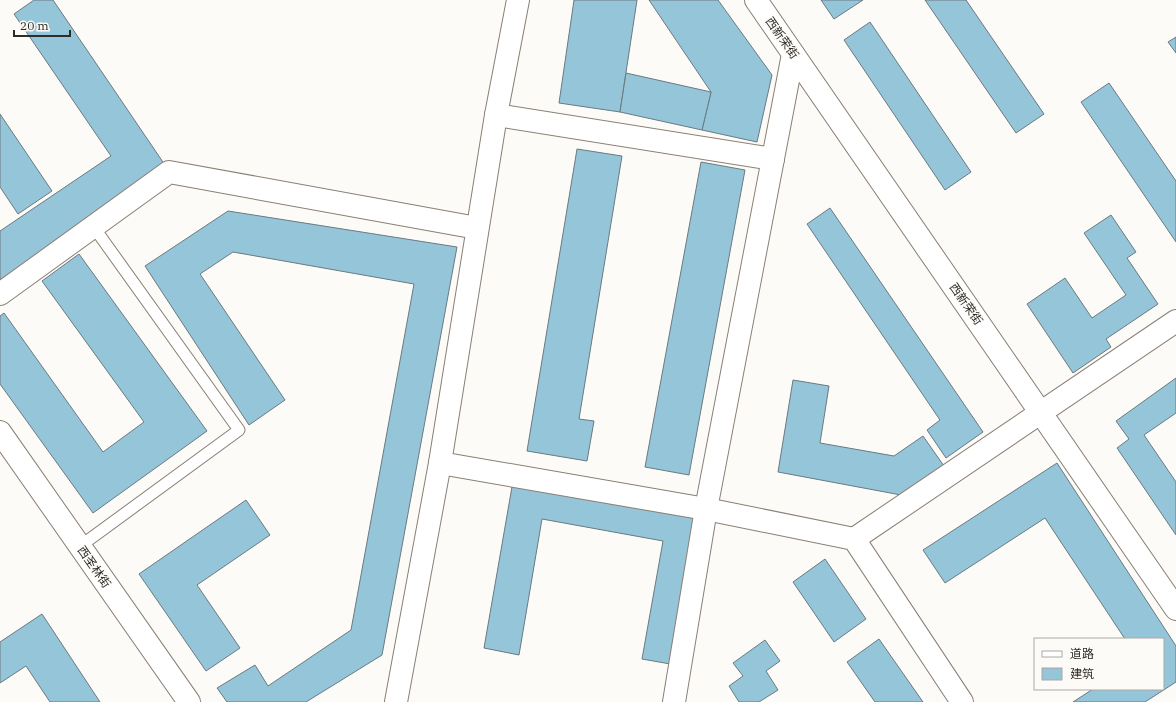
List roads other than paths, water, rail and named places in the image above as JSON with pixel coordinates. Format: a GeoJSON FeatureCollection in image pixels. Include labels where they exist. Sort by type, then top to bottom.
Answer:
{"type":"FeatureCollection","features":[{"type":"Feature","properties":{"kind":"street"},"geometry":{"type":"LineString","coordinates":[[396,702],[440,463],[496,115],[518,0]]}},
{"type":"Feature","properties":{"kind":"street","name":"西新荣街"},"geometry":{"type":"LineString","coordinates":[[756,0],[1176,608]]}},
{"type":"Feature","properties":{"kind":"street"},"geometry":{"type":"LineString","coordinates":[[674,702],[706,509],[793,54]]}},
{"type":"Feature","properties":{"kind":"street"},"geometry":{"type":"LineString","coordinates":[[496,115],[773,159]]}},
{"type":"Feature","properties":{"kind":"street"},"geometry":{"type":"LineString","coordinates":[[0,294],[169,172],[478,228]]}},
{"type":"Feature","properties":{"kind":"street"},"geometry":{"type":"LineString","coordinates":[[854,539],[1176,321]]}},
{"type":"Feature","properties":{"kind":"street","name":"西圣林街"},"geometry":{"type":"LineString","coordinates":[[0,432],[79,547],[189,702]]}},
{"type":"Feature","properties":{"kind":"street"},"geometry":{"type":"LineString","coordinates":[[440,463],[706,509],[854,539],[962,702]]}},
{"type":"Feature","properties":{"kind":"lane"},"geometry":{"type":"LineString","coordinates":[[79,547],[239,430],[93,226]]}}]}
